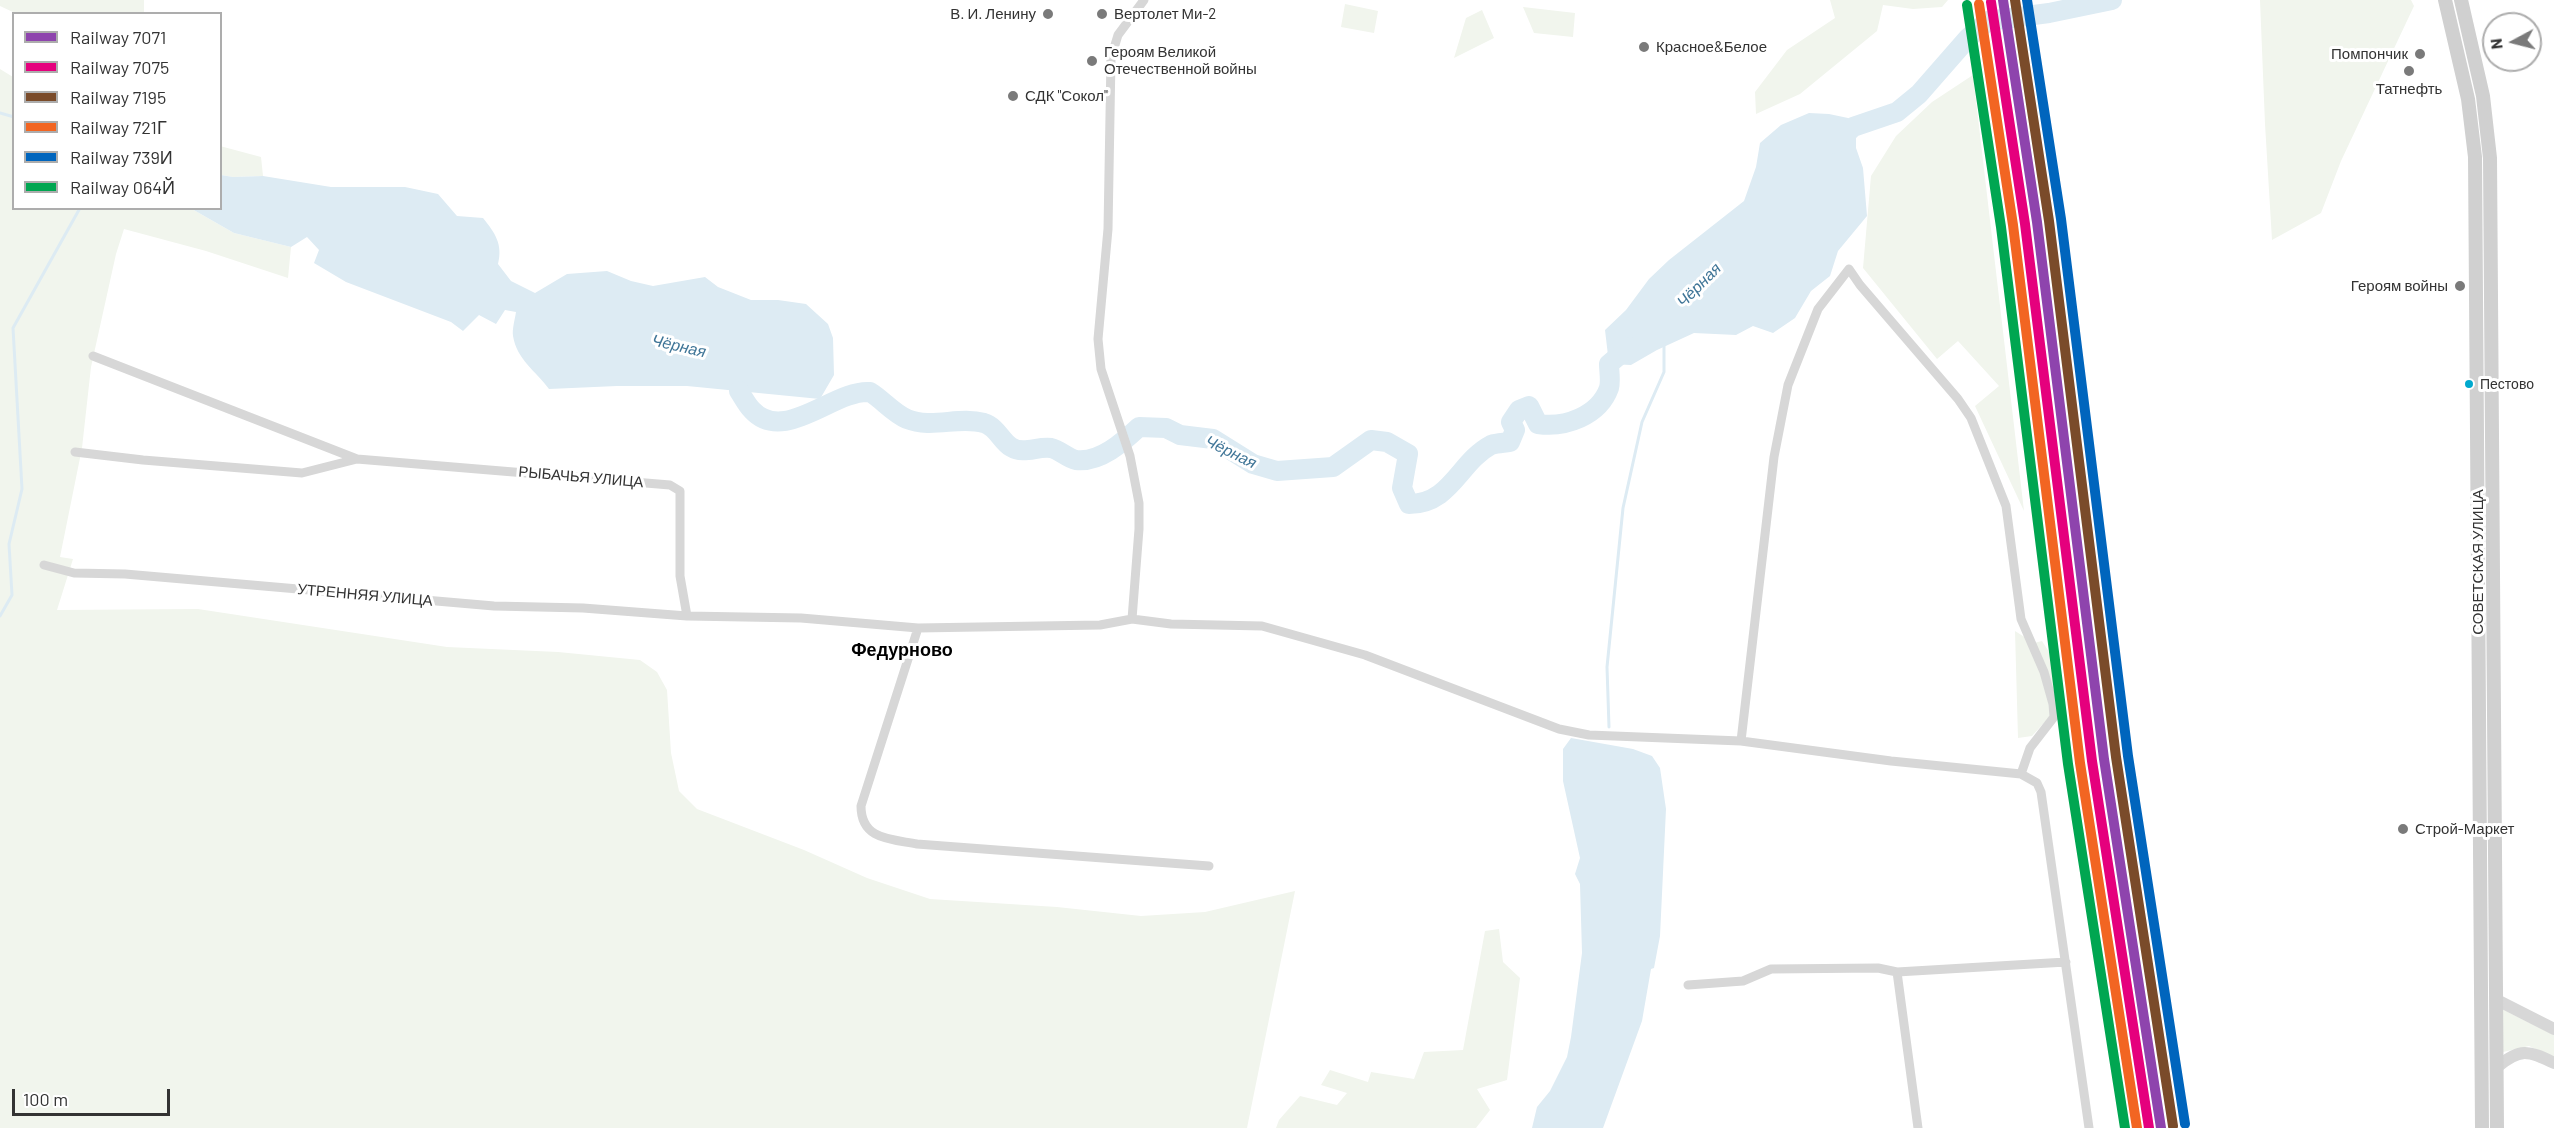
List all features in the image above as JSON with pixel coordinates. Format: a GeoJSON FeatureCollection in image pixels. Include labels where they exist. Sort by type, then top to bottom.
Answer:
{"type":"FeatureCollection","features":[{"type":"Feature","properties":{"kind":"main road","name":"СОВЕТСКАЯ УЛИЦА"},"geometry":{"type":"LineString","coordinates":[[2445,0],[2468,99],[2475,157],[2482,1128]]}},
{"type":"Feature","properties":{"kind":"main road","name":"СОВЕТСКАЯ УЛИЦА"},"geometry":{"type":"LineString","coordinates":[[2461,0],[2483,96],[2490,158],[2497,1128]]}},
{"type":"Feature","properties":{"kind":"street"},"geometry":{"type":"LineString","coordinates":[[1132,619],[1140,529],[1139,503],[1130,456],[1103,378],[1098,339],[1108,229],[1111,74],[1114,46],[1125,24],[1144,0]]}},
{"type":"Feature","properties":{"kind":"street"},"geometry":{"type":"LineString","coordinates":[[1741,741],[1774,457],[1788,385],[1818,309],[1849,269],[1971,418],[2006,506],[2021,620],[2054,704],[2054,717],[2030,748],[2021,774],[2037,783],[2041,792],[2089,1128]]}},
{"type":"Feature","properties":{"kind":"street"},"geometry":{"type":"LineString","coordinates":[[93,356],[357,459]]}},
{"type":"Feature","properties":{"kind":"street"},"geometry":{"type":"LineString","coordinates":[[75,452],[143,460],[302,472],[357,459]]}},
{"type":"Feature","properties":{"kind":"street","name":"РЫБАЧЬЯ УЛИЦА"},"geometry":{"type":"LineString","coordinates":[[357,459],[670,485],[680,492],[680,576],[687,616]]}},
{"type":"Feature","properties":{"kind":"street","name":"УТРЕННЯЯ УЛИЦА"},"geometry":{"type":"LineString","coordinates":[[44,565],[74,573],[125,574],[494,606],[583,608],[687,616],[801,618],[918,628],[1100,625],[1132,619],[1171,624],[1263,626],[1365,654],[1559,729],[1589,735],[1741,741],[1891,761],[2021,774]]}},
{"type":"Feature","properties":{"kind":"street"},"geometry":{"type":"LineString","coordinates":[[918,628],[861,806],[861,816],[866,828],[875,834],[917,844],[1209,866]]}},
{"type":"Feature","properties":{"kind":"street"},"geometry":{"type":"LineString","coordinates":[[1688,985],[1743,981],[1771,969],[1878,968],[1897,972],[2066,962]]}},
{"type":"Feature","properties":{"kind":"street"},"geometry":{"type":"LineString","coordinates":[[1897,972],[1918,1128]]}},
{"type":"Feature","properties":{"kind":"street"},"geometry":{"type":"LineString","coordinates":[[2497,1000],[2554,1029]]}},
{"type":"Feature","properties":{"kind":"street"},"geometry":{"type":"LineString","coordinates":[[2497,1067],[2512,1055],[2524,1052],[2536,1054],[2554,1063]]}},
{"type":"Feature","properties":{"kind":"shaded area"},"geometry":{"type":"Polygon","coordinates":[[[0,0],[144,0],[144,12],[13,12],[0,6],[0,0]]]}},
{"type":"Feature","properties":{"kind":"shaded area"},"geometry":{"type":"Polygon","coordinates":[[[1830,0],[1948,0],[1942,7],[1913,9],[1883,5],[1877,31],[1800,94],[1756,114],[1755,92],[1787,50],[1835,18],[1830,0]]]}},
{"type":"Feature","properties":{"kind":"shaded area"},"geometry":{"type":"Polygon","coordinates":[[[2260,0],[2411,0],[2414,6],[2341,161],[2321,213],[2272,240],[2265,124],[2260,0]]]}},
{"type":"Feature","properties":{"kind":"shaded area"},"geometry":{"type":"Polygon","coordinates":[[[1345,4],[1378,11],[1374,33],[1341,27],[1345,4]]]}},
{"type":"Feature","properties":{"kind":"shaded area"},"geometry":{"type":"Polygon","coordinates":[[[1523,7],[1575,13],[1573,37],[1534,33],[1523,7]]]}},
{"type":"Feature","properties":{"kind":"shaded area"},"geometry":{"type":"Polygon","coordinates":[[[1482,10],[1494,38],[1454,58],[1466,18],[1482,10]]]}},
{"type":"Feature","properties":{"kind":"shaded area"},"geometry":{"type":"Polygon","coordinates":[[[0,69],[12,76],[12,210],[194,210],[234,233],[291,247],[288,278],[206,251],[124,229],[116,254],[91,367],[82,448],[60,557],[73,559],[57,610],[198,609],[447,647],[558,652],[640,660],[657,672],[667,690],[671,753],[679,791],[697,809],[804,850],[867,878],[930,899],[1057,907],[1141,916],[1205,912],[1295,891],[1247,1128],[0,1128],[0,69]]]}},
{"type":"Feature","properties":{"kind":"shaded area"},"geometry":{"type":"Polygon","coordinates":[[[1973,75],[2024,511],[1975,406],[1999,386],[1958,341],[1937,359],[1863,268],[1871,176],[1896,136],[1932,102],[1973,75]]]}},
{"type":"Feature","properties":{"kind":"shaded area"},"geometry":{"type":"Polygon","coordinates":[[[222,147],[261,157],[263,176],[222,175],[222,147]]]}},
{"type":"Feature","properties":{"kind":"shaded area"},"geometry":{"type":"Polygon","coordinates":[[[2015,631],[2034,643],[2042,641],[2056,663],[2056,697],[2050,702],[2052,714],[2032,736],[2018,738],[2015,631]]]}},
{"type":"Feature","properties":{"kind":"shaded area"},"geometry":{"type":"Polygon","coordinates":[[[1499,929],[1503,962],[1520,978],[1507,1080],[1477,1089],[1490,1110],[1476,1128],[1276,1128],[1279,1120],[1300,1096],[1337,1105],[1347,1093],[1321,1085],[1330,1070],[1368,1082],[1371,1072],[1414,1079],[1424,1052],[1463,1050],[1485,931],[1499,929]]]}},
{"type":"Feature","properties":{"kind":"shaded area"},"geometry":{"type":"Polygon","coordinates":[[[2502,1009],[2554,1035],[2554,1058],[2529,1046],[2503,1052],[2502,1009]]]}},
{"type":"Feature","properties":{"kind":"water"},"geometry":{"type":"Polygon","coordinates":[[[1809,113],[1848,118],[1856,132],[1856,148],[1863,168],[1867,216],[1838,251],[1830,276],[1811,291],[1795,318],[1773,333],[1753,326],[1736,335],[1694,333],[1631,365],[1609,364],[1605,330],[1626,310],[1649,279],[1669,260],[1744,201],[1756,167],[1760,143],[1781,125],[1809,113]]]}},
{"type":"Feature","properties":{"kind":"water"},"geometry":{"type":"Polygon","coordinates":[[[222,175],[263,176],[331,187],[405,187],[438,194],[457,216],[483,218],[499,245],[498,264],[511,281],[535,293],[567,274],[607,271],[631,281],[653,286],[705,277],[718,287],[751,300],[778,300],[806,304],[828,324],[833,338],[834,375],[820,399],[687,386],[549,389],[518,352],[513,333],[516,312],[505,310],[496,324],[479,315],[463,331],[451,322],[346,282],[314,263],[319,250],[307,237],[291,247],[234,233],[194,210],[222,210],[222,175]]]}},
{"type":"Feature","properties":{"kind":"water"},"geometry":{"type":"Polygon","coordinates":[[[1571,738],[1633,749],[1652,756],[1660,768],[1666,809],[1660,936],[1654,968],[1651,969],[1642,1021],[1603,1128],[1532,1128],[1537,1107],[1550,1091],[1567,1057],[1582,953],[1580,884],[1575,874],[1580,858],[1563,781],[1563,749],[1571,738]]]}},
{"type":"Feature","properties":{"kind":"waterway","name":"Чёрная"},"geometry":{"type":"LineString","coordinates":[[1836,144],[1853,127],[1897,112],[1919,94],[1968,38],[1988,21],[2049,13],[2112,0]]}},
{"type":"Feature","properties":{"kind":"waterway","name":"Чёрная"},"geometry":{"type":"LineString","coordinates":[[0,113],[12,116]]}},
{"type":"Feature","properties":{"kind":"waterway"},"geometry":{"type":"LineString","coordinates":[[0,616],[12,595],[9,544],[22,489],[13,328],[79,210]]}},
{"type":"Feature","properties":{"kind":"waterway"},"geometry":{"type":"LineString","coordinates":[[1609,727],[1607,667],[1623,508],[1642,422],[1664,372],[1664,343]]}},
{"type":"Feature","properties":{"kind":"waterway","name":"Чёрная"},"geometry":{"type":"LineString","coordinates":[[739,391],[752,410],[765,419],[779,422],[810,413],[856,393],[870,392],[897,413],[916,422],[975,421],[984,423],[1011,447],[1021,450],[1051,448],[1076,460],[1102,455],[1139,427],[1166,428],[1180,435],[1213,439],[1253,464],[1277,471],[1333,467],[1371,440],[1387,442],[1408,454],[1402,488],[1409,504],[1435,497],[1445,490],[1480,452],[1491,445],[1510,442],[1515,430],[1511,422],[1519,410],[1529,406],[1538,424],[1548,425],[1570,422],[1589,413],[1604,398],[1609,388],[1609,364],[1629,347]]}},
{"type":"Feature","properties":{"kind":"rail line","name":"7071"},"geometry":{"type":"LineString","coordinates":[[2003,0],[2037,222],[2104,759],[2161,1128]]}},
{"type":"Feature","properties":{"kind":"rail line","name":"7195"},"geometry":{"type":"LineString","coordinates":[[2015,0],[2049,221],[2116,757],[2173,1126]]}},
{"type":"Feature","properties":{"kind":"rail line","name":"739И"},"geometry":{"type":"LineString","coordinates":[[2027,0],[2061,219],[2128,756],[2185,1124]]}},
{"type":"Feature","properties":{"kind":"rail line","name":"7075"},"geometry":{"type":"LineString","coordinates":[[1991,2],[2025,224],[2092,761],[2149,1128]]}},
{"type":"Feature","properties":{"kind":"rail line","name":"721Г"},"geometry":{"type":"LineString","coordinates":[[1979,4],[2013,225],[2080,763],[2137,1128]]}},
{"type":"Feature","properties":{"kind":"rail line","name":"064Й"},"geometry":{"type":"LineString","coordinates":[[1967,5],[2001,227],[2068,764],[2125,1128]]}},
{"type":"Feature","properties":{"kind":"place","name":"В. И. Ленину"},"geometry":{"type":"Point","coordinates":[1048,14]}},
{"type":"Feature","properties":{"kind":"place","name":"Вертолет Ми-2"},"geometry":{"type":"Point","coordinates":[1102,14]}},
{"type":"Feature","properties":{"kind":"place","name":"Красное&Белое"},"geometry":{"type":"Point","coordinates":[1644,47]}},
{"type":"Feature","properties":{"kind":"place","name":"Помпончик"},"geometry":{"type":"Point","coordinates":[2420,54]}},
{"type":"Feature","properties":{"kind":"place","name":"Героям Великой Отечественной войны"},"geometry":{"type":"Point","coordinates":[1092,61]}},
{"type":"Feature","properties":{"kind":"place","name":"Татнефть"},"geometry":{"type":"Point","coordinates":[2409,71]}},
{"type":"Feature","properties":{"kind":"place","name":"СДК \"Сокол\""},"geometry":{"type":"Point","coordinates":[1013,96]}},
{"type":"Feature","properties":{"kind":"place","name":"Героям войны"},"geometry":{"type":"Point","coordinates":[2460,286]}},
{"type":"Feature","properties":{"kind":"place","name":"Пестово"},"geometry":{"type":"Point","coordinates":[2469,384]}},
{"type":"Feature","properties":{"kind":"place","name":"Строй-Маркет"},"geometry":{"type":"Point","coordinates":[2403,829]}},
{"type":"Feature","properties":{"kind":"district","name":"Федурново"},"geometry":{"type":"Point","coordinates":[902,650]}}]}
